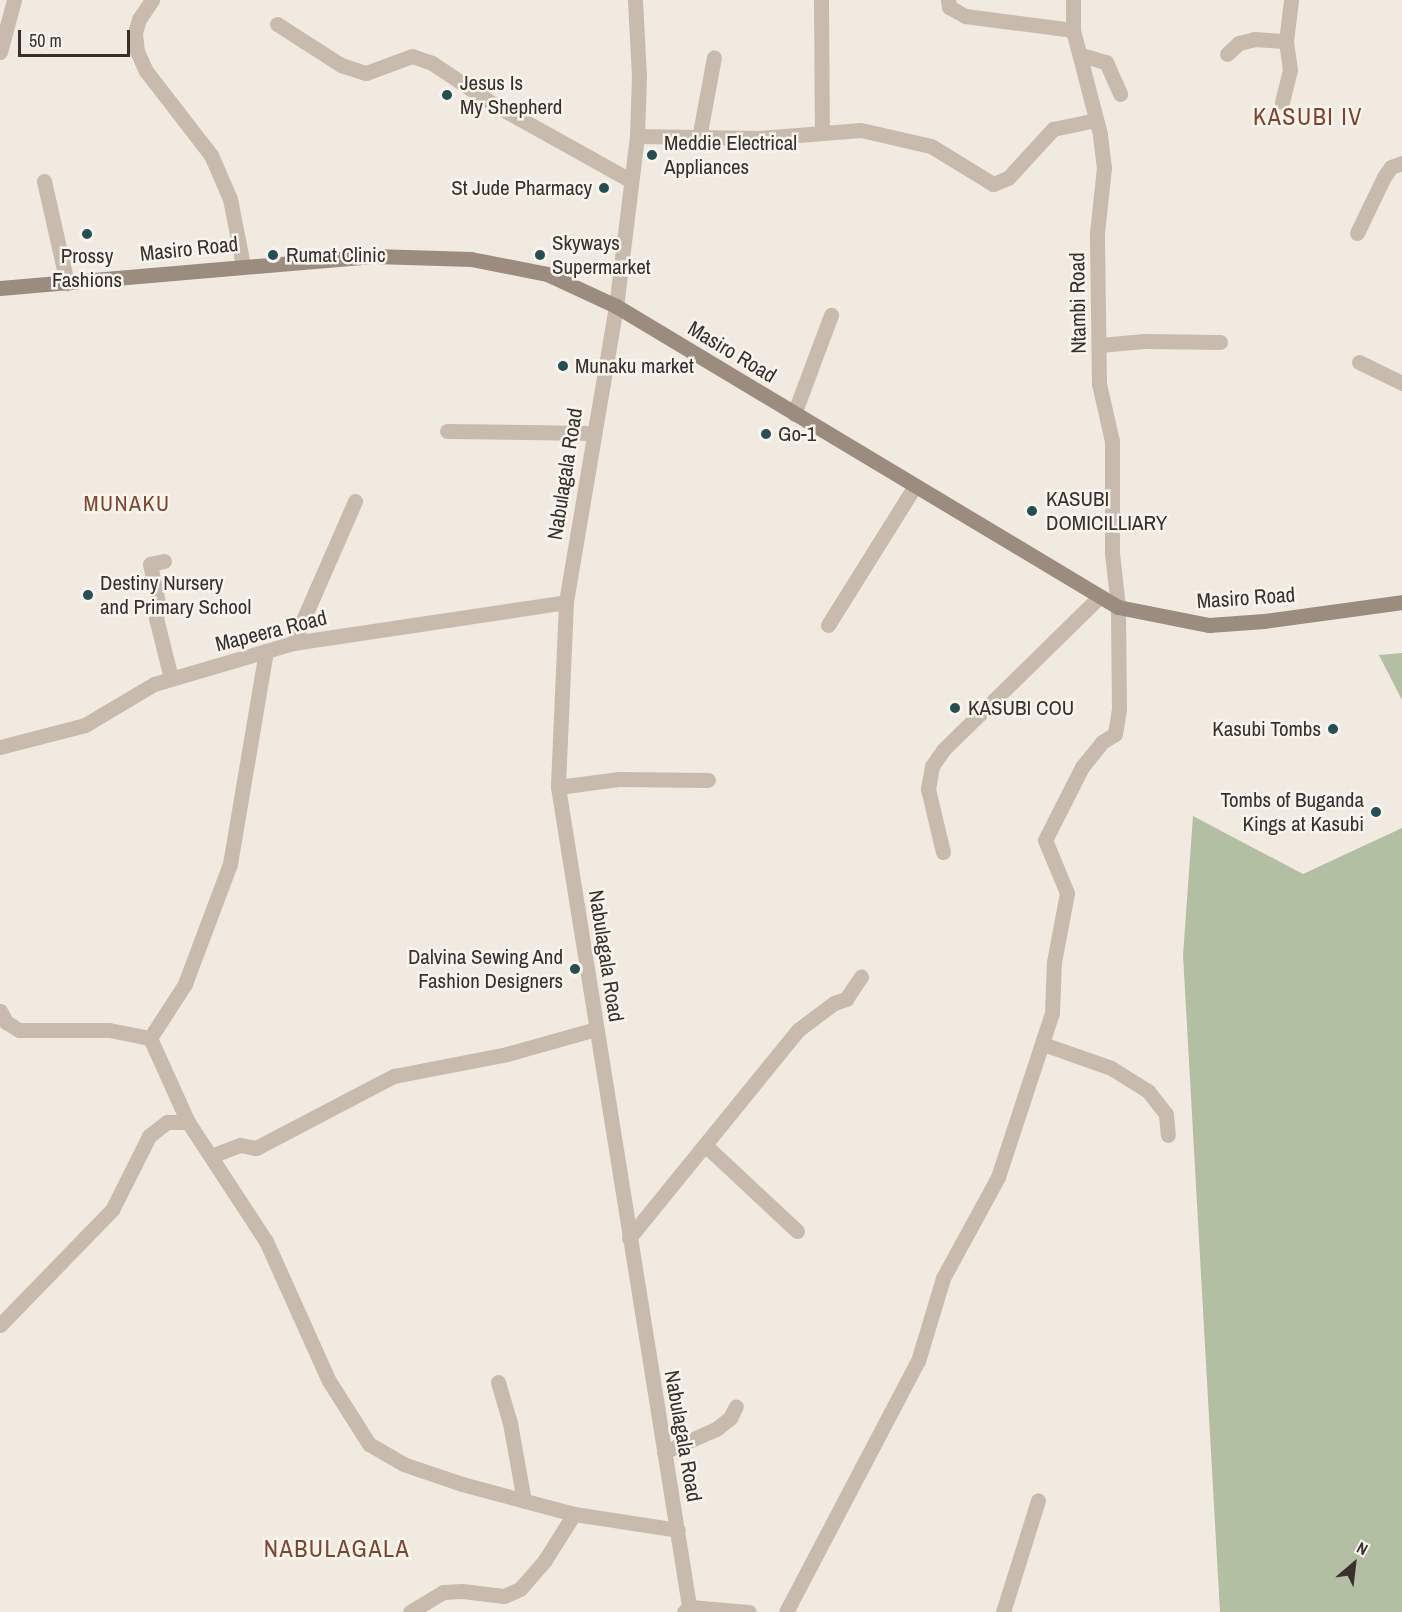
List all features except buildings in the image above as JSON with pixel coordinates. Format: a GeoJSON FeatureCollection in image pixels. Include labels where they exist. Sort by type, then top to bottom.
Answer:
{"type":"FeatureCollection","features":[{"type":"Feature","properties":{"kind":"main road","name":"Masiro Road"},"geometry":{"type":"LineString","coordinates":[[0,288],[67,284],[243,265],[374,256],[471,259],[566,280],[616,306],[1098,598],[1118,607],[1209,625],[1264,621],[1402,602]]}},
{"type":"Feature","properties":{"kind":"street"},"geometry":{"type":"LineString","coordinates":[[0,52],[14,0]]}},
{"type":"Feature","properties":{"kind":"street"},"geometry":{"type":"LineString","coordinates":[[152,0],[139,19],[135,33],[137,51],[146,71],[211,155],[230,199],[243,265]]}},
{"type":"Feature","properties":{"kind":"street","name":"Nabulagala Road"},"geometry":{"type":"LineString","coordinates":[[635,0],[639,76],[636,136],[616,306],[592,433],[566,602],[558,787],[629,1238],[678,1530],[688,1610]]}},
{"type":"Feature","properties":{"kind":"street"},"geometry":{"type":"LineString","coordinates":[[821,0],[822,132]]}},
{"type":"Feature","properties":{"kind":"street"},"geometry":{"type":"LineString","coordinates":[[948,0],[949,7],[965,16],[1073,30]]}},
{"type":"Feature","properties":{"kind":"street","name":"Ntambi Road"},"geometry":{"type":"LineString","coordinates":[[1043,1044],[1052,1012],[1054,962],[1068,893],[1045,840],[1082,767],[1102,741],[1115,734],[1119,710],[1118,607],[1112,553],[1112,441],[1099,384],[1097,233],[1104,168],[1096,120],[1073,30],[1073,0]]}},
{"type":"Feature","properties":{"kind":"street"},"geometry":{"type":"LineString","coordinates":[[1282,102],[1290,70],[1286,41],[1291,0]]}},
{"type":"Feature","properties":{"kind":"street"},"geometry":{"type":"LineString","coordinates":[[277,24],[341,65],[366,73],[412,56],[432,63],[495,105],[630,180]]}},
{"type":"Feature","properties":{"kind":"street"},"geometry":{"type":"LineString","coordinates":[[1227,54],[1239,43],[1256,39],[1286,41]]}},
{"type":"Feature","properties":{"kind":"street"},"geometry":{"type":"LineString","coordinates":[[1081,55],[1106,62],[1120,94]]}},
{"type":"Feature","properties":{"kind":"street"},"geometry":{"type":"LineString","coordinates":[[699,138],[714,57]]}},
{"type":"Feature","properties":{"kind":"street"},"geometry":{"type":"LineString","coordinates":[[636,136],[699,138],[861,130],[914,139],[993,184],[1008,178],[1053,129],[1096,120]]}},
{"type":"Feature","properties":{"kind":"street"},"geometry":{"type":"LineString","coordinates":[[1357,233],[1384,177],[1391,167],[1402,163]]}},
{"type":"Feature","properties":{"kind":"street"},"geometry":{"type":"LineString","coordinates":[[44,181],[67,284]]}},
{"type":"Feature","properties":{"kind":"street"},"geometry":{"type":"LineString","coordinates":[[794,414],[831,315]]}},
{"type":"Feature","properties":{"kind":"street"},"geometry":{"type":"LineString","coordinates":[[1100,345],[1144,341],[1220,342]]}},
{"type":"Feature","properties":{"kind":"street"},"geometry":{"type":"LineString","coordinates":[[1359,362],[1402,383]]}},
{"type":"Feature","properties":{"kind":"street"},"geometry":{"type":"LineString","coordinates":[[447,431],[592,433]]}},
{"type":"Feature","properties":{"kind":"street"},"geometry":{"type":"LineString","coordinates":[[828,625],[915,486]]}},
{"type":"Feature","properties":{"kind":"street"},"geometry":{"type":"LineString","coordinates":[[293,643],[355,501]]}},
{"type":"Feature","properties":{"kind":"street"},"geometry":{"type":"LineString","coordinates":[[164,561],[150,564],[159,608],[156,618],[171,678]]}},
{"type":"Feature","properties":{"kind":"street"},"geometry":{"type":"LineString","coordinates":[[943,852],[928,789],[932,766],[943,750],[1098,598]]}},
{"type":"Feature","properties":{"kind":"street","name":"Mapeera Road"},"geometry":{"type":"LineString","coordinates":[[0,747],[85,725],[141,691],[171,678],[293,643],[566,602]]}},
{"type":"Feature","properties":{"kind":"street"},"geometry":{"type":"LineString","coordinates":[[150,1038],[185,984],[230,864],[266,651]]}},
{"type":"Feature","properties":{"kind":"street"},"geometry":{"type":"LineString","coordinates":[[558,787],[619,778],[708,780]]}},
{"type":"Feature","properties":{"kind":"street"},"geometry":{"type":"LineString","coordinates":[[629,1238],[798,1030],[834,1003],[846,999],[861,977]]}},
{"type":"Feature","properties":{"kind":"street"},"geometry":{"type":"LineString","coordinates":[[0,1011],[6,1022],[20,1030],[109,1030],[150,1038]]}},
{"type":"Feature","properties":{"kind":"street"},"geometry":{"type":"LineString","coordinates":[[211,1156],[240,1145],[256,1148],[394,1076],[507,1053],[596,1029]]}},
{"type":"Feature","properties":{"kind":"street"},"geometry":{"type":"LineString","coordinates":[[150,1038],[188,1122],[266,1240],[305,1333],[362,1437],[403,1464],[524,1501],[573,1515],[678,1530]]}},
{"type":"Feature","properties":{"kind":"street"},"geometry":{"type":"LineString","coordinates":[[786,1612],[918,1361],[943,1278],[998,1177],[1043,1044],[1111,1068],[1148,1091],[1166,1114],[1168,1135]]}},
{"type":"Feature","properties":{"kind":"street"},"geometry":{"type":"LineString","coordinates":[[0,1325],[112,1210],[149,1136],[167,1122],[188,1122]]}},
{"type":"Feature","properties":{"kind":"street"},"geometry":{"type":"LineString","coordinates":[[705,1145],[797,1231]]}},
{"type":"Feature","properties":{"kind":"street"},"geometry":{"type":"LineString","coordinates":[[498,1382],[510,1424],[524,1501]]}},
{"type":"Feature","properties":{"kind":"street"},"geometry":{"type":"LineString","coordinates":[[664,1452],[716,1429],[730,1418],[736,1406]]}},
{"type":"Feature","properties":{"kind":"street"},"geometry":{"type":"LineString","coordinates":[[1003,1612],[1038,1500]]}},
{"type":"Feature","properties":{"kind":"street"},"geometry":{"type":"LineString","coordinates":[[411,1612],[443,1593],[462,1591],[504,1596],[520,1589],[545,1560],[573,1515]]}},
{"type":"Feature","properties":{"kind":"street"},"geometry":{"type":"LineString","coordinates":[[688,1610],[749,1612]]}},
{"type":"Feature","properties":{"kind":"green space"},"geometry":{"type":"Polygon","coordinates":[[[1402,653],[1402,700],[1379,655],[1402,653]]]}},
{"type":"Feature","properties":{"kind":"green space"},"geometry":{"type":"Polygon","coordinates":[[[1193,816],[1303,874],[1402,828],[1402,1612],[1220,1612],[1183,955],[1193,816]]]}},
{"type":"Feature","properties":{"kind":"place","name":"Jesus Is My Shepherd"},"geometry":{"type":"Point","coordinates":[447,95]}},
{"type":"Feature","properties":{"kind":"place","name":"Meddie Electrical Appliances"},"geometry":{"type":"Point","coordinates":[652,155]}},
{"type":"Feature","properties":{"kind":"place","name":"St Jude Pharmacy"},"geometry":{"type":"Point","coordinates":[604,188]}},
{"type":"Feature","properties":{"kind":"place","name":"Prossy Fashions"},"geometry":{"type":"Point","coordinates":[87,234]}},
{"type":"Feature","properties":{"kind":"place","name":"Rumat Clinic"},"geometry":{"type":"Point","coordinates":[273,255]}},
{"type":"Feature","properties":{"kind":"place","name":"Skyways Supermarket"},"geometry":{"type":"Point","coordinates":[540,255]}},
{"type":"Feature","properties":{"kind":"place","name":"Munaku market"},"geometry":{"type":"Point","coordinates":[563,366]}},
{"type":"Feature","properties":{"kind":"place","name":"Go-1"},"geometry":{"type":"Point","coordinates":[766,434]}},
{"type":"Feature","properties":{"kind":"place","name":"KASUBI DOMICILLIARY"},"geometry":{"type":"Point","coordinates":[1032,511]}},
{"type":"Feature","properties":{"kind":"place","name":"Destiny Nursery and Primary School"},"geometry":{"type":"Point","coordinates":[88,595]}},
{"type":"Feature","properties":{"kind":"place","name":"KASUBI COU"},"geometry":{"type":"Point","coordinates":[955,708]}},
{"type":"Feature","properties":{"kind":"place","name":"Kasubi Tombs"},"geometry":{"type":"Point","coordinates":[1333,729]}},
{"type":"Feature","properties":{"kind":"place","name":"Tombs of Buganda Kings at Kasubi"},"geometry":{"type":"Point","coordinates":[1376,812]}},
{"type":"Feature","properties":{"kind":"place","name":"Dalvina Sewing And Fashion Designers"},"geometry":{"type":"Point","coordinates":[575,969]}},
{"type":"Feature","properties":{"kind":"district","name":"KASUBI IV"},"geometry":{"type":"Point","coordinates":[1308,117]}},
{"type":"Feature","properties":{"kind":"district","name":"MUNAKU"},"geometry":{"type":"Point","coordinates":[127,504]}},
{"type":"Feature","properties":{"kind":"district","name":"NABULAGALA"},"geometry":{"type":"Point","coordinates":[337,1549]}}]}
